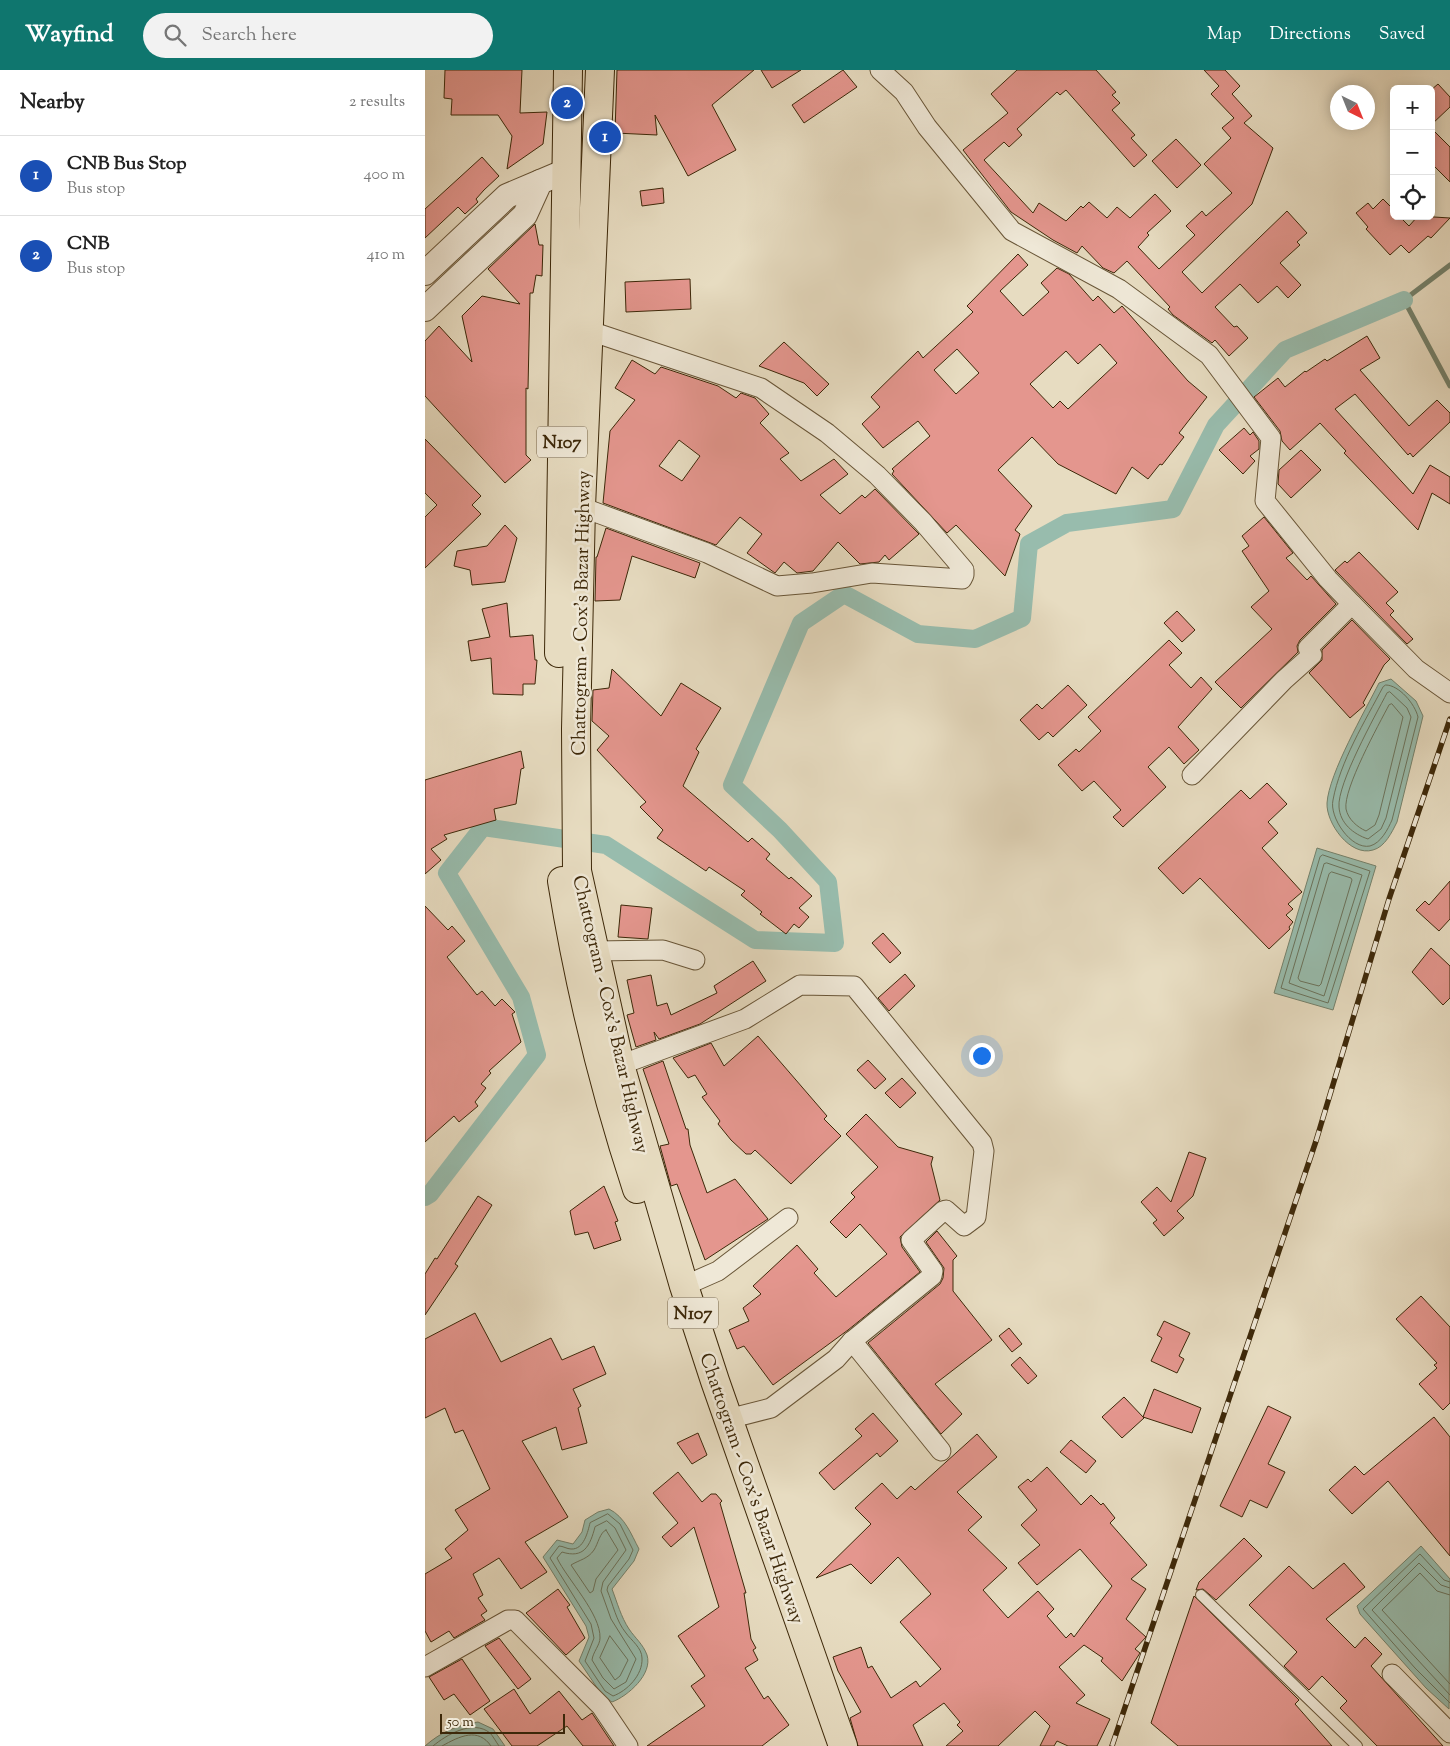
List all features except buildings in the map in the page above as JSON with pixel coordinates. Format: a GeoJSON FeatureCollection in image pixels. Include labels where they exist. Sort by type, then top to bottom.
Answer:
{"type":"FeatureCollection","features":[{"type":"Feature","properties":{"kind":"highway","name":"N107"},"geometry":{"type":"LineString","coordinates":[[568,70],[566,171],[568,813],[572,944],[619,1136],[826,1746]]}},
{"type":"Feature","properties":{"kind":"highway","name":"Chattogram - Cox's Bazar Highway"},"geometry":{"type":"LineString","coordinates":[[568,813],[576,729],[581,507],[600,70]]}},
{"type":"Feature","properties":{"kind":"highway","name":"Chattogram - Cox's Bazar Highway"},"geometry":{"type":"LineString","coordinates":[[569,873],[595,951],[620,1065],[684,1286],[728,1419],[843,1746]]}},
{"type":"Feature","properties":{"kind":"street"},"geometry":{"type":"LineString","coordinates":[[880,70],[904,92],[927,127],[1012,232],[1119,289],[1209,355],[1271,438],[1265,501],[1328,578],[1352,604],[1416,669],[1450,693]]}},
{"type":"Feature","properties":{"kind":"street"},"geometry":{"type":"LineString","coordinates":[[425,273],[507,196],[566,171]]}},
{"type":"Feature","properties":{"kind":"street"},"geometry":{"type":"LineString","coordinates":[[425,309],[525,215],[540,182]]}},
{"type":"Feature","properties":{"kind":"street"},"geometry":{"type":"LineString","coordinates":[[581,507],[707,553],[777,586],[812,583],[862,573],[962,579],[964,575],[964,570],[923,522],[877,474],[827,434],[761,388],[589,331]]}},
{"type":"Feature","properties":{"kind":"street"},"geometry":{"type":"LineString","coordinates":[[1192,775],[1284,680],[1312,655],[1308,648],[1352,604]]}},
{"type":"Feature","properties":{"kind":"street"},"geometry":{"type":"LineString","coordinates":[[595,951],[663,950],[695,960]]}},
{"type":"Feature","properties":{"kind":"street"},"geometry":{"type":"LineString","coordinates":[[620,1065],[745,1018],[800,985],[854,986],[982,1143],[984,1150],[970,1221],[946,1210],[913,1237],[913,1244],[932,1269],[933,1274],[851,1341],[836,1359],[771,1408],[728,1419]]}},
{"type":"Feature","properties":{"kind":"street"},"geometry":{"type":"LineString","coordinates":[[684,1286],[718,1271],[788,1218]]}},
{"type":"Feature","properties":{"kind":"street"},"geometry":{"type":"LineString","coordinates":[[851,1341],[941,1451]]}},
{"type":"Feature","properties":{"kind":"street"},"geometry":{"type":"LineString","coordinates":[[425,1667],[508,1620],[515,1620],[601,1706],[627,1746]]}},
{"type":"Feature","properties":{"kind":"street"},"geometry":{"type":"LineString","coordinates":[[1392,1674],[1450,1733]]}},
{"type":"Feature","properties":{"kind":"lane"},"geometry":{"type":"LineString","coordinates":[[1201,1595],[1357,1746]]}},
{"type":"Feature","properties":{"kind":"water"},"geometry":{"type":"Polygon","coordinates":[[[1391,679],[1416,701],[1423,716],[1397,822],[1388,839],[1381,846],[1373,850],[1364,851],[1348,843],[1335,829],[1328,811],[1329,790],[1341,759],[1379,683],[1391,679]]]}},
{"type":"Feature","properties":{"kind":"water"},"geometry":{"type":"Polygon","coordinates":[[[1317,848],[1376,866],[1333,1010],[1274,993],[1317,848]]]}},
{"type":"Feature","properties":{"kind":"water"},"geometry":{"type":"Polygon","coordinates":[[[609,1509],[615,1512],[623,1521],[639,1549],[634,1561],[612,1589],[624,1620],[647,1655],[648,1662],[643,1677],[632,1690],[612,1702],[602,1695],[579,1661],[589,1637],[586,1626],[543,1557],[557,1540],[573,1544],[582,1532],[585,1520],[598,1512],[609,1509]]]}},
{"type":"Feature","properties":{"kind":"water"},"geometry":{"type":"Polygon","coordinates":[[[1421,1546],[1450,1579],[1449,1709],[1426,1688],[1360,1614],[1357,1606],[1421,1546]]]}},
{"type":"Feature","properties":{"kind":"water"},"geometry":{"type":"Polygon","coordinates":[[[478,1722],[493,1729],[505,1746],[425,1746],[450,1730],[478,1722]]]}},
{"type":"Feature","properties":{"kind":"waterway"},"geometry":{"type":"LineString","coordinates":[[1450,265],[1404,300],[1450,386]]}},
{"type":"Feature","properties":{"kind":"waterway"},"geometry":{"type":"LineString","coordinates":[[425,1197],[430,1194],[537,1055],[521,997],[447,873],[483,827],[606,845],[755,940],[835,943],[828,882],[780,830],[732,785],[801,623],[844,594],[918,634],[975,639],[1022,618],[1029,544],[1067,523],[1173,509],[1216,425],[1285,350],[1404,300]]}},
{"type":"Feature","properties":{"kind":"railway"},"geometry":{"type":"LineString","coordinates":[[1112,1746],[1316,1141],[1389,899],[1450,719]]}},
{"type":"Feature","properties":{"kind":"place","name":"CNB"},"geometry":{"type":"Point","coordinates":[567,103]}},
{"type":"Feature","properties":{"kind":"place","name":"CNB Bus Stop"},"geometry":{"type":"Point","coordinates":[605,137]}}]}
